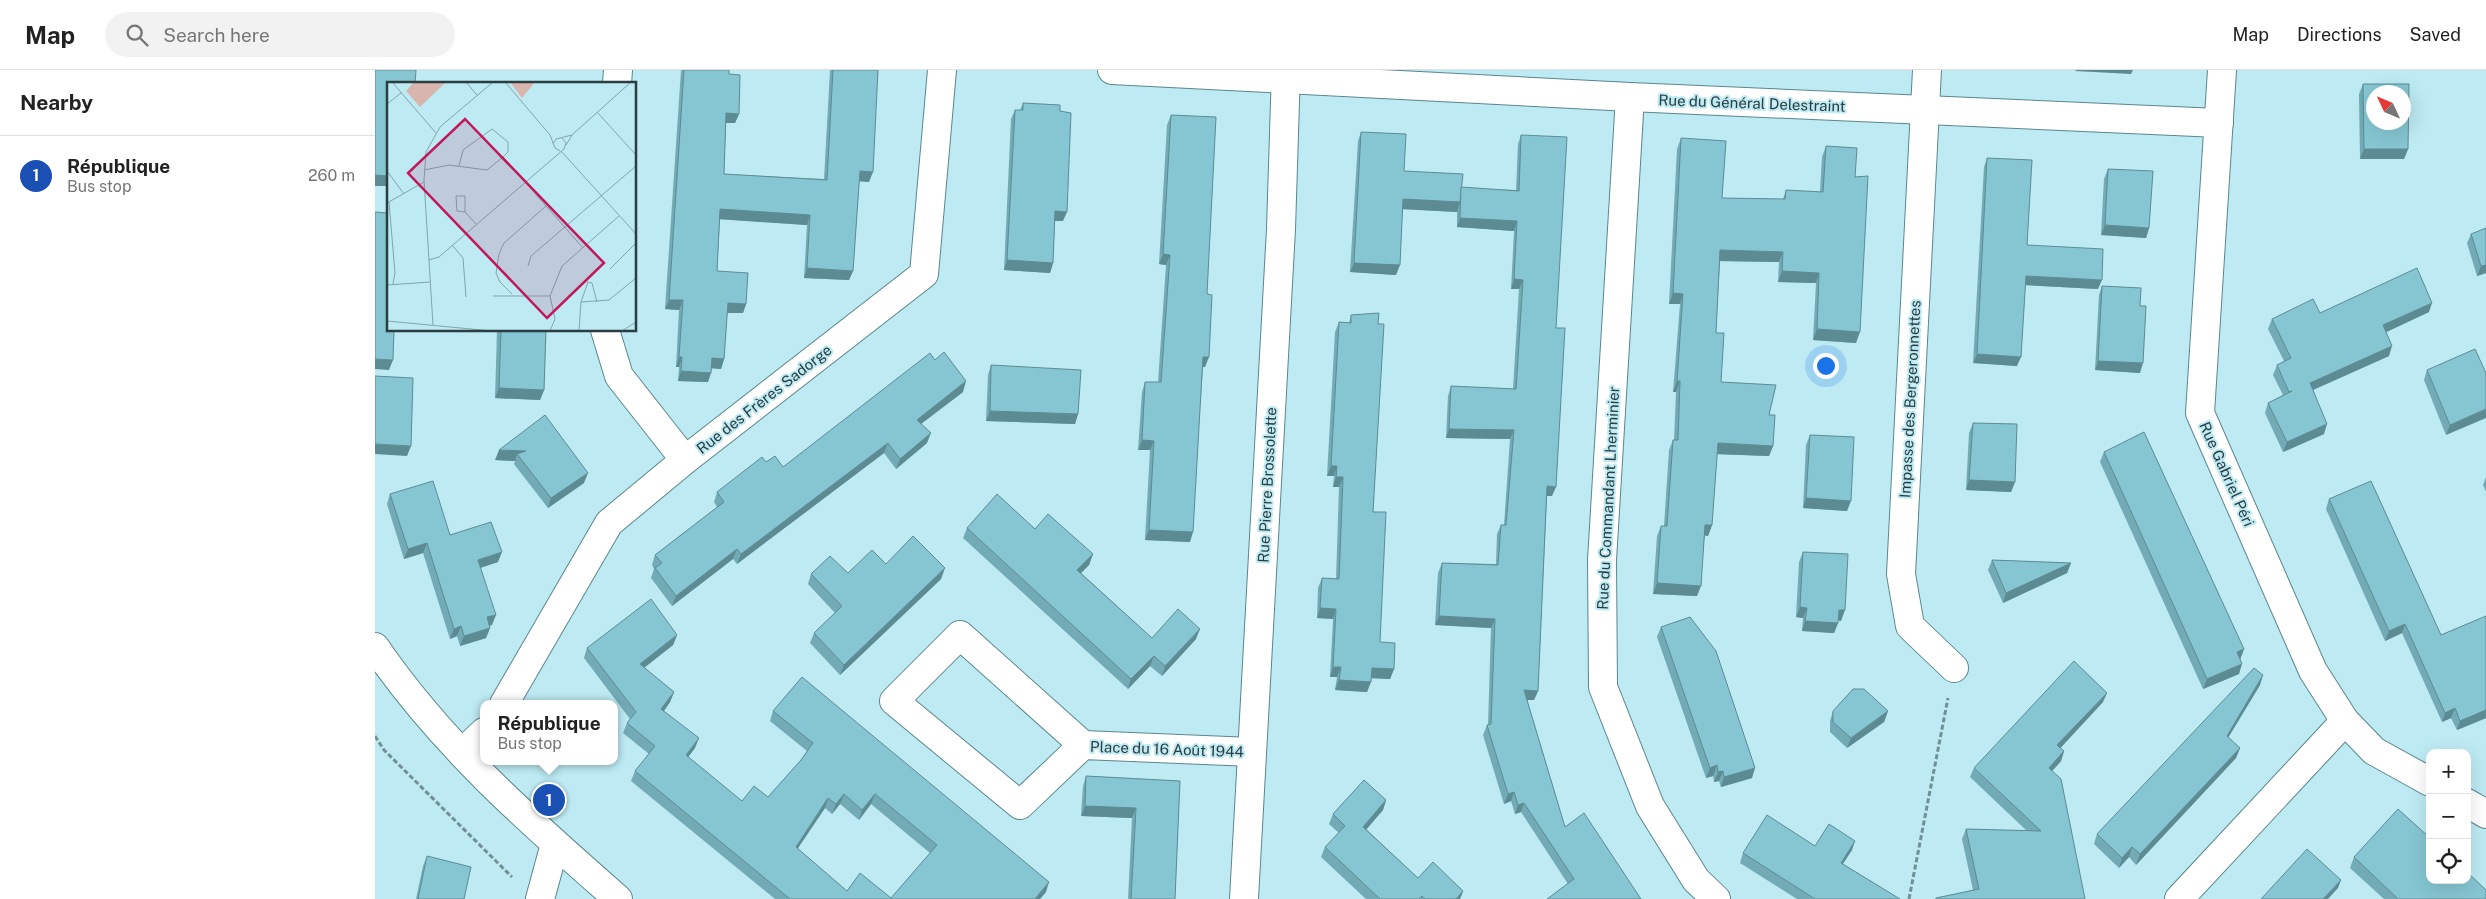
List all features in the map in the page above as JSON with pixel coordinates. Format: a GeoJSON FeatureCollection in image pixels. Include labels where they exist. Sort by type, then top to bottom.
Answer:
{"type":"FeatureCollection","features":[{"type":"Feature","properties":{"kind":"street","name":"Rue des Frères Sadorge"},"geometry":{"type":"LineString","coordinates":[[506,700],[609,523],[685,460],[924,274],[942,70]]}},
{"type":"Feature","properties":{"kind":"street"},"geometry":{"type":"LineString","coordinates":[[1112,70],[1286,75]]}},
{"type":"Feature","properties":{"kind":"street","name":"Impasse des Bergeronnettes"},"geometry":{"type":"LineString","coordinates":[[1927,70],[1901,574],[1910,626],[1954,668]]}},
{"type":"Feature","properties":{"kind":"street","name":"Rue Gabriel Péri"},"geometry":{"type":"LineString","coordinates":[[2221,70],[2200,413],[2313,671],[2345,721],[2374,751],[2426,780]]}},
{"type":"Feature","properties":{"kind":"street","name":"Rue du Général Delestraint"},"geometry":{"type":"LineString","coordinates":[[1286,75],[1630,97],[2219,123]]}},
{"type":"Feature","properties":{"kind":"street","name":"Rue Pierre Brossolette"},"geometry":{"type":"LineString","coordinates":[[1244,899],[1281,229],[1286,75]]}},
{"type":"Feature","properties":{"kind":"street","name":"Rue du Commandant Lherminier"},"geometry":{"type":"LineString","coordinates":[[1630,97],[1603,560],[1603,687],[1650,806],[1696,880],[1716,899]]}},
{"type":"Feature","properties":{"kind":"street"},"geometry":{"type":"LineString","coordinates":[[605,331],[619,376],[685,460]]}},
{"type":"Feature","properties":{"kind":"street","name":"Place du 16 Août 1944"},"geometry":{"type":"LineString","coordinates":[[1083,746],[1020,805],[893,701],[960,635],[1083,746],[1252,752]]}},
{"type":"Feature","properties":{"kind":"street"},"geometry":{"type":"LineString","coordinates":[[375,647],[427,716],[462,753],[555,844],[618,899]]}},
{"type":"Feature","properties":{"kind":"street"},"geometry":{"type":"LineString","coordinates":[[2179,899],[2345,721]]}},
{"type":"Feature","properties":{"kind":"street"},"geometry":{"type":"LineString","coordinates":[[462,753],[480,736]]}},
{"type":"Feature","properties":{"kind":"street"},"geometry":{"type":"LineString","coordinates":[[2471,805],[2486,814]]}},
{"type":"Feature","properties":{"kind":"street"},"geometry":{"type":"LineString","coordinates":[[540,899],[555,844]]}},
{"type":"Feature","properties":{"kind":"path"},"geometry":{"type":"LineString","coordinates":[[1909,899],[1954,668]]}},
{"type":"Feature","properties":{"kind":"path"},"geometry":{"type":"LineString","coordinates":[[375,736],[384,750],[517,882]]}},
{"type":"Feature","properties":{"kind":"building"},"geometry":{"type":"Polygon","coordinates":[[[375,70],[416,70],[415,82],[387,82],[387,176],[375,175],[375,70]]]}},
{"type":"Feature","properties":{"kind":"building"},"geometry":{"type":"Polygon","coordinates":[[[684,70],[729,70],[729,74],[740,75],[739,114],[726,113],[724,174],[827,180],[833,70],[878,70],[873,172],[860,171],[853,271],[807,268],[810,215],[720,209],[717,271],[748,273],[746,304],[728,303],[724,359],[712,358],[711,373],[681,371],[682,357],[679,357],[683,300],[669,300],[684,70]]]}},
{"type":"Feature","properties":{"kind":"building"},"geometry":{"type":"Polygon","coordinates":[[[2363,84],[2409,84],[2366,85],[2366,130],[2408,130],[2408,149],[2364,149],[2363,84]]]}},
{"type":"Feature","properties":{"kind":"building"},"geometry":{"type":"Polygon","coordinates":[[[1023,103],[1060,105],[1060,111],[1071,113],[1067,212],[1055,211],[1053,263],[1007,260],[1015,110],[1023,110],[1023,103]]]}},
{"type":"Feature","properties":{"kind":"building"},"geometry":{"type":"Polygon","coordinates":[[[1171,115],[1216,117],[1207,294],[1212,295],[1209,357],[1203,357],[1193,532],[1149,530],[1154,441],[1142,440],[1145,382],[1161,382],[1170,255],[1163,254],[1171,115]]]}},
{"type":"Feature","properties":{"kind":"building"},"geometry":{"type":"Polygon","coordinates":[[[1361,132],[1406,134],[1404,171],[1463,174],[1460,202],[1403,199],[1400,265],[1354,263],[1361,132]]]}},
{"type":"Feature","properties":{"kind":"building"},"geometry":{"type":"Polygon","coordinates":[[[1521,135],[1567,137],[1556,328],[1565,328],[1556,487],[1547,486],[1538,691],[1524,690],[1565,827],[1584,813],[1641,899],[1547,899],[1574,879],[1524,803],[1518,805],[1514,792],[1508,794],[1487,725],[1491,724],[1495,619],[1439,616],[1442,563],[1498,565],[1501,525],[1506,525],[1514,430],[1449,429],[1451,386],[1516,389],[1523,280],[1514,279],[1517,221],[1460,218],[1461,187],[1519,191],[1521,135]]]}},
{"type":"Feature","properties":{"kind":"building"},"geometry":{"type":"Polygon","coordinates":[[[1681,138],[1726,141],[1722,198],[1785,199],[1786,190],[1823,192],[1826,146],[1857,148],[1855,177],[1868,176],[1860,332],[1817,329],[1819,273],[1782,271],[1783,252],[1720,250],[1716,333],[1724,333],[1721,382],[1776,385],[1769,415],[1775,415],[1773,446],[1718,443],[1712,525],[1705,525],[1701,586],[1657,583],[1661,526],[1667,526],[1673,440],[1678,440],[1680,381],[1677,381],[1683,294],[1673,293],[1681,138]]]}},
{"type":"Feature","properties":{"kind":"building"},"geometry":{"type":"Polygon","coordinates":[[[1987,158],[2032,160],[2027,245],[2103,249],[2102,280],[2026,276],[2021,357],[1977,354],[1987,158]]]}},
{"type":"Feature","properties":{"kind":"building"},"geometry":{"type":"Polygon","coordinates":[[[2108,169],[2153,171],[2149,228],[2105,225],[2108,169]]]}},
{"type":"Feature","properties":{"kind":"building"},"geometry":{"type":"Polygon","coordinates":[[[375,212],[387,213],[387,331],[394,331],[393,360],[375,359],[375,212]]]}},
{"type":"Feature","properties":{"kind":"building"},"geometry":{"type":"Polygon","coordinates":[[[2486,228],[2486,265],[2481,266],[2471,234],[2486,228]]]}},
{"type":"Feature","properties":{"kind":"building"},"geometry":{"type":"Polygon","coordinates":[[[2417,268],[2432,303],[2383,325],[2392,346],[2310,383],[2327,424],[2287,442],[2268,403],[2292,391],[2289,392],[2277,365],[2291,358],[2272,319],[2313,299],[2320,313],[2417,268]]]}},
{"type":"Feature","properties":{"kind":"building"},"geometry":{"type":"Polygon","coordinates":[[[2102,286],[2141,288],[2140,306],[2146,306],[2143,363],[2098,361],[2102,286]]]}},
{"type":"Feature","properties":{"kind":"building"},"geometry":{"type":"Polygon","coordinates":[[[1379,313],[1378,324],[1384,324],[1373,512],[1386,512],[1380,642],[1395,643],[1394,669],[1372,668],[1371,682],[1339,680],[1341,667],[1333,667],[1336,609],[1320,608],[1322,578],[1339,579],[1343,477],[1336,477],[1337,466],[1331,466],[1339,322],[1351,323],[1351,315],[1379,313]]]}},
{"type":"Feature","properties":{"kind":"building"},"geometry":{"type":"Polygon","coordinates":[[[501,331],[546,331],[544,390],[499,388],[501,331]]]}},
{"type":"Feature","properties":{"kind":"building"},"geometry":{"type":"Polygon","coordinates":[[[2475,349],[2486,373],[2486,409],[2450,425],[2427,370],[2475,349]]]}},
{"type":"Feature","properties":{"kind":"building"},"geometry":{"type":"Polygon","coordinates":[[[944,352],[966,381],[917,420],[931,433],[900,459],[888,443],[741,554],[737,549],[676,596],[655,568],[662,563],[655,555],[724,502],[717,492],[762,457],[766,462],[775,456],[783,467],[930,353],[935,360],[944,352]]]}},
{"type":"Feature","properties":{"kind":"building"},"geometry":{"type":"Polygon","coordinates":[[[991,365],[1081,370],[1078,414],[990,411],[991,365]]]}},
{"type":"Feature","properties":{"kind":"building"},"geometry":{"type":"Polygon","coordinates":[[[375,376],[413,378],[411,446],[375,444],[375,376]]]}},
{"type":"Feature","properties":{"kind":"building"},"geometry":{"type":"Polygon","coordinates":[[[545,415],[588,473],[551,498],[517,454],[526,451],[499,450],[545,415]]]}},
{"type":"Feature","properties":{"kind":"building"},"geometry":{"type":"Polygon","coordinates":[[[1973,423],[2017,424],[2015,482],[1969,480],[1973,423]]]}},
{"type":"Feature","properties":{"kind":"building"},"geometry":{"type":"Polygon","coordinates":[[[2144,432],[2244,649],[2237,652],[2242,664],[2207,679],[2104,452],[2144,432]]]}},
{"type":"Feature","properties":{"kind":"building"},"geometry":{"type":"Polygon","coordinates":[[[1810,435],[1854,437],[1851,501],[1806,498],[1810,435]]]}},
{"type":"Feature","properties":{"kind":"building"},"geometry":{"type":"Polygon","coordinates":[[[433,481],[450,535],[491,522],[502,552],[478,560],[496,615],[487,617],[490,628],[464,636],[461,626],[454,629],[427,543],[408,549],[390,494],[433,481]]]}},
{"type":"Feature","properties":{"kind":"building"},"geometry":{"type":"Polygon","coordinates":[[[2371,481],[2441,635],[2486,616],[2486,710],[2460,721],[2455,708],[2445,713],[2405,624],[2389,631],[2329,499],[2371,481]]]}},
{"type":"Feature","properties":{"kind":"building"},"geometry":{"type":"Polygon","coordinates":[[[997,494],[1035,529],[1048,514],[1093,554],[1077,570],[1152,638],[1178,609],[1200,629],[1165,666],[1154,656],[1131,679],[967,528],[997,494]]]}},
{"type":"Feature","properties":{"kind":"building"},"geometry":{"type":"Polygon","coordinates":[[[913,536],[945,568],[844,665],[814,633],[842,606],[811,574],[830,556],[848,573],[872,550],[886,564],[913,536]]]}},
{"type":"Feature","properties":{"kind":"building"},"geometry":{"type":"Polygon","coordinates":[[[1803,552],[1848,554],[1845,610],[1839,610],[1838,623],[1805,621],[1807,608],[1800,607],[1803,552]]]}},
{"type":"Feature","properties":{"kind":"building"},"geometry":{"type":"Polygon","coordinates":[[[1992,560],[2071,563],[2006,593],[1992,560]]]}},
{"type":"Feature","properties":{"kind":"building"},"geometry":{"type":"Polygon","coordinates":[[[651,599],[677,635],[640,664],[674,692],[661,709],[699,738],[686,755],[742,801],[754,786],[768,797],[801,760],[813,743],[773,711],[802,677],[1049,882],[1035,899],[790,899],[635,771],[655,746],[627,723],[636,712],[587,648],[651,599]],[[844,794],[836,804],[828,798],[796,847],[847,891],[860,873],[891,898],[937,845],[875,794],[862,810],[844,794]]]}},
{"type":"Feature","properties":{"kind":"building"},"geometry":{"type":"Polygon","coordinates":[[[1690,617],[1716,651],[1755,768],[1724,777],[1723,771],[1718,772],[1717,765],[1710,768],[1661,627],[1690,617]]]}},
{"type":"Feature","properties":{"kind":"building"},"geometry":{"type":"Polygon","coordinates":[[[2074,661],[2107,693],[2057,745],[2064,751],[2049,768],[2061,779],[2085,899],[1936,899],[1979,889],[1966,829],[2041,831],[1974,768],[2074,661]]]}},
{"type":"Feature","properties":{"kind":"building"},"geometry":{"type":"Polygon","coordinates":[[[2254,668],[2263,675],[2227,736],[2240,748],[2140,854],[2132,847],[2122,858],[2097,834],[2254,668]]]}},
{"type":"Feature","properties":{"kind":"building"},"geometry":{"type":"Polygon","coordinates":[[[1853,689],[1864,689],[1888,711],[1851,738],[1833,722],[1833,711],[1853,689]]]}},
{"type":"Feature","properties":{"kind":"building"},"geometry":{"type":"Polygon","coordinates":[[[1086,776],[1180,781],[1175,899],[1131,899],[1136,808],[1085,806],[1086,776]]]}},
{"type":"Feature","properties":{"kind":"building"},"geometry":{"type":"Polygon","coordinates":[[[1364,780],[1386,800],[1363,827],[1418,878],[1433,862],[1463,891],[1456,899],[1425,899],[1422,896],[1419,899],[1380,899],[1325,847],[1345,826],[1333,814],[1364,780]]]}},
{"type":"Feature","properties":{"kind":"building"},"geometry":{"type":"Polygon","coordinates":[[[2398,809],[2426,834],[2426,884],[2471,884],[2471,876],[2486,890],[2486,899],[2398,899],[2354,857],[2398,809]]]}},
{"type":"Feature","properties":{"kind":"building"},"geometry":{"type":"Polygon","coordinates":[[[1767,815],[1815,846],[1829,824],[1855,841],[1841,863],[1900,899],[1815,899],[1743,853],[1767,815]]]}},
{"type":"Feature","properties":{"kind":"building"},"geometry":{"type":"Polygon","coordinates":[[[2307,849],[2341,880],[2323,899],[2261,899],[2307,849]]]}},
{"type":"Feature","properties":{"kind":"building"},"geometry":{"type":"Polygon","coordinates":[[[427,856],[471,867],[464,899],[418,899],[427,856]]]}},
{"type":"Feature","properties":{"kind":"place","name":"République"},"geometry":{"type":"Point","coordinates":[549,800]}}]}
